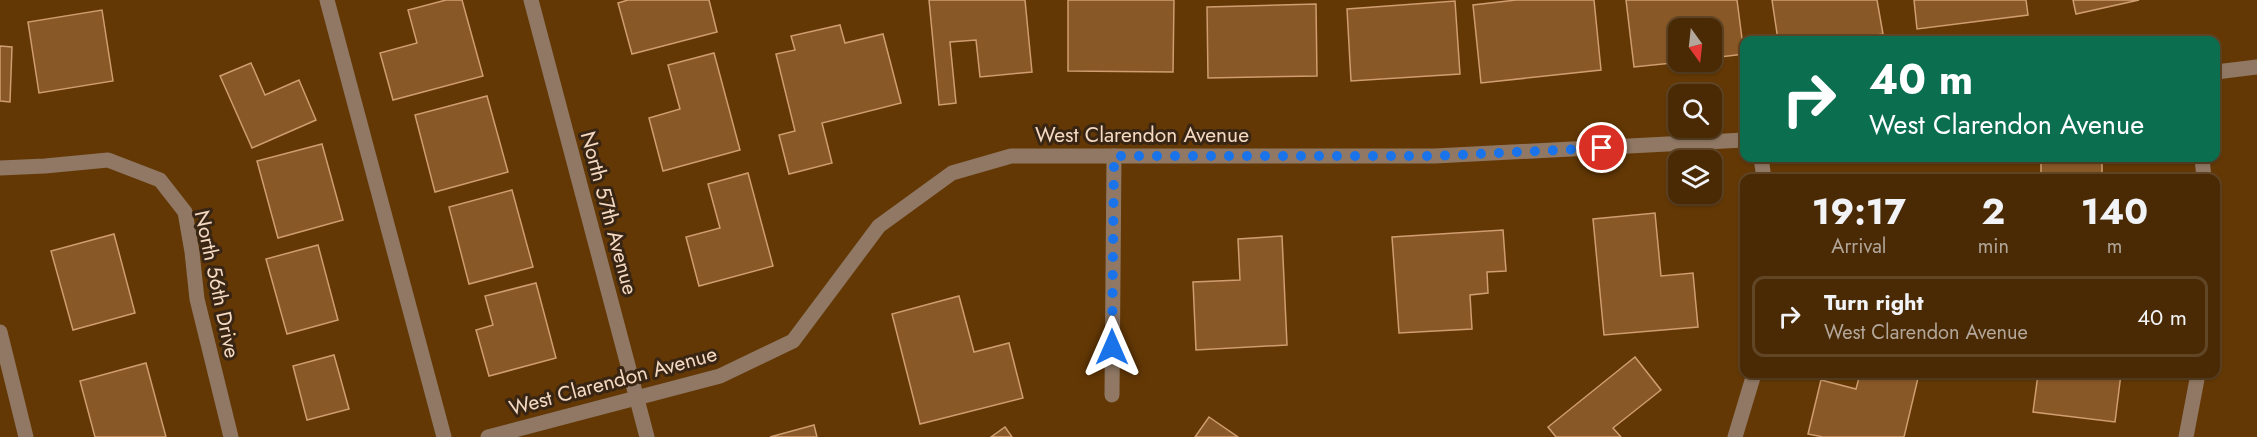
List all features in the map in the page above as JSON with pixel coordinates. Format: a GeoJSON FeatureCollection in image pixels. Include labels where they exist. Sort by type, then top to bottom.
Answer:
{"type":"FeatureCollection","features":[{"type":"Feature","properties":{"kind":"street"},"geometry":{"type":"LineString","coordinates":[[327,0],[444,437]]}},
{"type":"Feature","properties":{"kind":"street","name":"North 57th Avenue"},"geometry":{"type":"LineString","coordinates":[[531,0],[647,437]]}},
{"type":"Feature","properties":{"kind":"street"},"geometry":{"type":"LineString","coordinates":[[2220,72],[2257,67]]}},
{"type":"Feature","properties":{"kind":"street","name":"West Clarendon Avenue"},"geometry":{"type":"LineString","coordinates":[[488,437],[720,376],[793,341],[879,226],[952,173],[1011,156],[1435,156],[1740,140]]}},
{"type":"Feature","properties":{"kind":"street"},"geometry":{"type":"LineString","coordinates":[[1112,395],[1114,156]]}},
{"type":"Feature","properties":{"kind":"street","name":"North 56th Drive"},"geometry":{"type":"LineString","coordinates":[[0,168],[108,160],[160,180],[185,212],[192,252],[196,299],[231,437]]}},
{"type":"Feature","properties":{"kind":"street"},"geometry":{"type":"LineString","coordinates":[[0,332],[26,437]]}},
{"type":"Feature","properties":{"kind":"street"},"geometry":{"type":"LineString","coordinates":[[1735,437],[1753,378]]}},
{"type":"Feature","properties":{"kind":"street"},"geometry":{"type":"LineString","coordinates":[[2186,437],[2197,378]]}},
{"type":"Feature","properties":{"kind":"building"},"geometry":{"type":"Polygon","coordinates":[[[446,0],[462,0],[483,76],[393,100],[380,53],[417,43],[408,10],[446,0]]]}},
{"type":"Feature","properties":{"kind":"building"},"geometry":{"type":"Polygon","coordinates":[[[628,0],[709,0],[717,32],[632,54],[618,3],[628,0]]]}},
{"type":"Feature","properties":{"kind":"building"},"geometry":{"type":"Polygon","coordinates":[[[929,0],[1025,0],[1032,72],[980,77],[976,40],[950,42],[956,103],[939,105],[929,0]]]}},
{"type":"Feature","properties":{"kind":"building"},"geometry":{"type":"Polygon","coordinates":[[[1068,0],[1174,0],[1173,72],[1068,71],[1068,0]]]}},
{"type":"Feature","properties":{"kind":"building"},"geometry":{"type":"Polygon","coordinates":[[[1516,0],[1594,0],[1601,70],[1481,83],[1473,5],[1516,0]]]}},
{"type":"Feature","properties":{"kind":"building"},"geometry":{"type":"Polygon","coordinates":[[[1626,0],[1737,0],[1742,36],[1740,54],[1722,57],[1722,18],[1668,18],[1668,63],[1634,67],[1626,0]]]}},
{"type":"Feature","properties":{"kind":"building"},"geometry":{"type":"Polygon","coordinates":[[[1772,0],[1877,0],[1883,34],[1777,36],[1772,0]]]}},
{"type":"Feature","properties":{"kind":"building"},"geometry":{"type":"Polygon","coordinates":[[[1914,0],[2026,0],[2028,15],[1917,29],[1914,0]]]}},
{"type":"Feature","properties":{"kind":"building"},"geometry":{"type":"Polygon","coordinates":[[[2073,0],[2139,0],[2076,14],[2073,0]]]}},
{"type":"Feature","properties":{"kind":"building"},"geometry":{"type":"Polygon","coordinates":[[[1455,1],[1460,74],[1351,81],[1347,9],[1455,1]]]}},
{"type":"Feature","properties":{"kind":"building"},"geometry":{"type":"Polygon","coordinates":[[[1316,4],[1317,76],[1208,78],[1207,7],[1316,4]]]}},
{"type":"Feature","properties":{"kind":"building"},"geometry":{"type":"Polygon","coordinates":[[[102,10],[113,81],[39,93],[28,22],[102,10]]]}},
{"type":"Feature","properties":{"kind":"building"},"geometry":{"type":"Polygon","coordinates":[[[840,25],[845,43],[883,34],[901,103],[822,123],[832,163],[789,174],[779,135],[795,131],[776,54],[795,50],[791,36],[840,25]]]}},
{"type":"Feature","properties":{"kind":"building"},"geometry":{"type":"Polygon","coordinates":[[[0,46],[12,47],[10,102],[0,101],[0,46]]]}},
{"type":"Feature","properties":{"kind":"building"},"geometry":{"type":"Polygon","coordinates":[[[714,53],[740,150],[663,171],[649,118],[680,109],[668,65],[714,53]]]}},
{"type":"Feature","properties":{"kind":"building"},"geometry":{"type":"Polygon","coordinates":[[[251,63],[265,95],[299,80],[316,120],[252,148],[220,76],[251,63]]]}},
{"type":"Feature","properties":{"kind":"building"},"geometry":{"type":"Polygon","coordinates":[[[487,96],[508,172],[435,192],[415,115],[487,96]]]}},
{"type":"Feature","properties":{"kind":"building"},"geometry":{"type":"Polygon","coordinates":[[[322,144],[343,220],[278,238],[257,161],[322,144]]]}},
{"type":"Feature","properties":{"kind":"building"},"geometry":{"type":"Polygon","coordinates":[[[2041,162],[2102,162],[2102,174],[2041,174],[2041,162]]]}},
{"type":"Feature","properties":{"kind":"building"},"geometry":{"type":"Polygon","coordinates":[[[748,173],[773,266],[699,286],[686,237],[720,228],[708,184],[748,173]]]}},
{"type":"Feature","properties":{"kind":"building"},"geometry":{"type":"Polygon","coordinates":[[[512,190],[533,267],[469,284],[449,207],[512,190]]]}},
{"type":"Feature","properties":{"kind":"building"},"geometry":{"type":"Polygon","coordinates":[[[1655,213],[1661,276],[1693,273],[1698,327],[1604,335],[1593,219],[1655,213]]]}},
{"type":"Feature","properties":{"kind":"building"},"geometry":{"type":"Polygon","coordinates":[[[1503,230],[1506,271],[1487,272],[1488,293],[1470,295],[1472,329],[1399,333],[1392,237],[1503,230]]]}},
{"type":"Feature","properties":{"kind":"building"},"geometry":{"type":"Polygon","coordinates":[[[114,234],[135,313],[73,330],[51,251],[114,234]]]}},
{"type":"Feature","properties":{"kind":"building"},"geometry":{"type":"Polygon","coordinates":[[[1282,236],[1287,345],[1196,350],[1193,282],[1240,280],[1238,239],[1282,236]]]}},
{"type":"Feature","properties":{"kind":"building"},"geometry":{"type":"Polygon","coordinates":[[[318,245],[338,320],[287,334],[266,259],[318,245]]]}},
{"type":"Feature","properties":{"kind":"building"},"geometry":{"type":"Polygon","coordinates":[[[536,283],[556,358],[489,376],[476,330],[493,325],[485,296],[536,283]]]}},
{"type":"Feature","properties":{"kind":"building"},"geometry":{"type":"Polygon","coordinates":[[[959,296],[974,352],[1009,343],[1023,398],[920,424],[892,314],[959,296]]]}},
{"type":"Feature","properties":{"kind":"building"},"geometry":{"type":"Polygon","coordinates":[[[334,355],[349,409],[307,420],[293,366],[334,355]]]}},
{"type":"Feature","properties":{"kind":"building"},"geometry":{"type":"Polygon","coordinates":[[[1635,357],[1661,390],[1613,428],[1621,437],[1556,437],[1548,427],[1635,357]]]}},
{"type":"Feature","properties":{"kind":"building"},"geometry":{"type":"Polygon","coordinates":[[[146,363],[166,437],[95,437],[80,381],[146,363]]]}},
{"type":"Feature","properties":{"kind":"building"},"geometry":{"type":"Polygon","coordinates":[[[1859,378],[1918,378],[1904,437],[1823,437],[1808,434],[1821,380],[1856,389],[1859,378]]]}},
{"type":"Feature","properties":{"kind":"building"},"geometry":{"type":"Polygon","coordinates":[[[2037,378],[2120,378],[2115,422],[2033,412],[2037,378]]]}},
{"type":"Feature","properties":{"kind":"building"},"geometry":{"type":"Polygon","coordinates":[[[1209,417],[1238,437],[1195,437],[1209,417]]]}},
{"type":"Feature","properties":{"kind":"building"},"geometry":{"type":"Polygon","coordinates":[[[814,425],[817,437],[770,437],[814,425]]]}},
{"type":"Feature","properties":{"kind":"building"},"geometry":{"type":"Polygon","coordinates":[[[1005,427],[1012,437],[991,437],[1005,427]]]}},
{"type":"Feature","properties":{"kind":"route"},"geometry":{"type":"LineString","coordinates":[[1112,347],[1114,156],[1435,156],[1602,148]]}}]}
